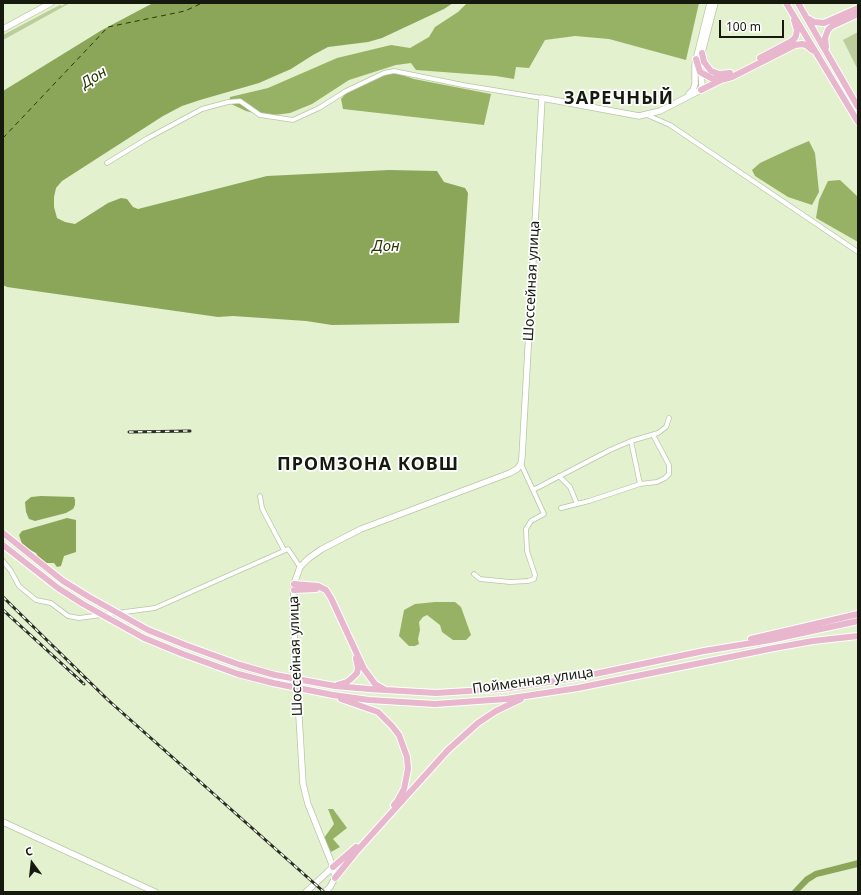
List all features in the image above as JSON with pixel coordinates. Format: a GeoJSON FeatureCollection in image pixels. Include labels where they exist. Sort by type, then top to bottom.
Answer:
{"type":"FeatureCollection","features":[{"type":"Feature","properties":{"kind":"main road"},"geometry":{"type":"LineString","coordinates":[[3,29],[51,3]]}},
{"type":"Feature","properties":{"kind":"main road"},"geometry":{"type":"LineString","coordinates":[[684,99],[693,90],[695,84],[695,64],[710,3]]}},
{"type":"Feature","properties":{"kind":"main road"},"geometry":{"type":"LineString","coordinates":[[700,72],[700,60],[715,3]]}},
{"type":"Feature","properties":{"kind":"main road"},"geometry":{"type":"LineString","coordinates":[[786,3],[858,122]]}},
{"type":"Feature","properties":{"kind":"main road"},"geometry":{"type":"LineString","coordinates":[[799,5],[811,21],[818,24],[829,21],[858,8]]}},
{"type":"Feature","properties":{"kind":"main road"},"geometry":{"type":"LineString","coordinates":[[799,5],[858,107]]}},
{"type":"Feature","properties":{"kind":"main road"},"geometry":{"type":"LineString","coordinates":[[700,72],[711,78],[721,80],[730,73],[790,42],[796,36],[797,30],[791,11]]}},
{"type":"Feature","properties":{"kind":"main road"},"geometry":{"type":"LineString","coordinates":[[828,53],[825,38],[828,30],[832,26],[858,14]]}},
{"type":"Feature","properties":{"kind":"main road"},"geometry":{"type":"LineString","coordinates":[[542,98],[631,115],[647,114],[660,111],[721,80],[799,44],[806,45],[819,58]]}},
{"type":"Feature","properties":{"kind":"main road"},"geometry":{"type":"LineString","coordinates":[[702,53],[704,62],[711,70],[720,74],[730,73]]}},
{"type":"Feature","properties":{"kind":"main road"},"geometry":{"type":"LineString","coordinates":[[696,59],[700,72],[702,85],[701,90]]}},
{"type":"Feature","properties":{"kind":"main road","name":"Шоссейная улица"},"geometry":{"type":"LineString","coordinates":[[333,867],[308,804],[303,784],[294,635],[294,587],[300,567],[309,558],[322,549],[348,535],[510,473],[517,469],[521,464],[542,98]]}},
{"type":"Feature","properties":{"kind":"main road","name":"Пойменная улица"},"geometry":{"type":"LineString","coordinates":[[3,533],[63,580],[95,601],[148,630],[210,655],[240,665],[276,675],[335,686],[436,693],[467,692],[576,678],[726,647]]}},
{"type":"Feature","properties":{"kind":"main road"},"geometry":{"type":"LineString","coordinates":[[3,545],[58,588],[83,604],[144,638],[189,657],[238,674],[273,683],[334,695],[337,698],[378,712],[386,720],[399,735],[407,757],[408,769],[404,789],[398,800],[352,851],[306,892]]}},
{"type":"Feature","properties":{"kind":"main road"},"geometry":{"type":"LineString","coordinates":[[294,587],[318,586],[326,590],[364,669],[375,684],[385,690]]}},
{"type":"Feature","properties":{"kind":"main road"},"geometry":{"type":"LineString","coordinates":[[294,587],[317,589],[323,594],[358,662],[357,673],[347,682],[335,686]]}},
{"type":"Feature","properties":{"kind":"main road"},"geometry":{"type":"LineString","coordinates":[[726,647],[745,641],[858,614]]}},
{"type":"Feature","properties":{"kind":"main road"},"geometry":{"type":"LineString","coordinates":[[726,647],[770,640],[858,621]]}},
{"type":"Feature","properties":{"kind":"main road","name":"Пойменная улица"},"geometry":{"type":"LineString","coordinates":[[334,695],[369,700],[435,704],[506,699],[578,688],[813,641],[858,636]]}},
{"type":"Feature","properties":{"kind":"main road"},"geometry":{"type":"LineString","coordinates":[[325,892],[343,868],[448,750],[463,736],[496,711],[520,699],[550,692]]}},
{"type":"Feature","properties":{"kind":"main road"},"geometry":{"type":"LineString","coordinates":[[3,822],[155,892]]}},
{"type":"Feature","properties":{"kind":"main road"},"geometry":{"type":"LineString","coordinates":[[333,867],[343,868]]}},
{"type":"Feature","properties":{"kind":"main road"},"geometry":{"type":"LineString","coordinates":[[333,867],[335,878]]}},
{"type":"Feature","properties":{"kind":"street"},"geometry":{"type":"LineString","coordinates":[[108,163],[148,138],[202,109],[228,102],[240,101],[260,115],[293,120],[319,108],[346,91],[384,73],[394,71],[463,85],[542,98]]}},
{"type":"Feature","properties":{"kind":"street"},"geometry":{"type":"LineString","coordinates":[[647,114],[670,125],[858,252]]}},
{"type":"Feature","properties":{"kind":"street"},"geometry":{"type":"LineString","coordinates":[[533,490],[610,450],[631,441],[662,432],[670,418]]}},
{"type":"Feature","properties":{"kind":"street"},"geometry":{"type":"LineString","coordinates":[[561,508],[589,501],[640,484],[656,482],[665,478],[669,474],[669,465],[653,435]]}},
{"type":"Feature","properties":{"kind":"street"},"geometry":{"type":"LineString","coordinates":[[631,441],[640,484]]}},
{"type":"Feature","properties":{"kind":"street","name":"Шоссейная улица"},"geometry":{"type":"LineString","coordinates":[[474,574],[480,579],[510,582],[528,582],[534,579],[535,575],[527,551],[526,528],[531,521],[544,514],[521,464]]}},
{"type":"Feature","properties":{"kind":"street"},"geometry":{"type":"LineString","coordinates":[[559,476],[570,487],[577,504]]}},
{"type":"Feature","properties":{"kind":"street"},"geometry":{"type":"LineString","coordinates":[[260,496],[262,508],[266,516],[286,550],[300,567]]}},
{"type":"Feature","properties":{"kind":"street"},"geometry":{"type":"LineString","coordinates":[[3,561],[11,571],[19,586],[36,600],[50,603],[68,616],[79,618],[155,608],[286,550]]}},
{"type":"Feature","properties":{"kind":"shaded area"},"geometry":{"type":"Polygon","coordinates":[[[65,3],[70,3],[3,40],[3,35],[60,5],[62,6],[65,3]]]}},
{"type":"Feature","properties":{"kind":"shaded area"},"geometry":{"type":"Polygon","coordinates":[[[467,3],[699,3],[686,60],[609,39],[575,36],[545,40],[529,68],[516,67],[514,79],[496,76],[416,70],[411,63],[396,65],[349,80],[312,104],[290,113],[266,116],[246,111],[229,103],[230,97],[268,88],[337,58],[391,45],[410,48],[429,37],[435,27],[458,12],[467,3]]]}},
{"type":"Feature","properties":{"kind":"shaded area"},"geometry":{"type":"Polygon","coordinates":[[[858,32],[858,70],[843,40],[858,32]]]}},
{"type":"Feature","properties":{"kind":"shaded area"},"geometry":{"type":"Polygon","coordinates":[[[389,74],[399,74],[414,79],[491,94],[484,125],[343,109],[341,99],[346,93],[376,78],[389,74]]]}},
{"type":"Feature","properties":{"kind":"shaded area"},"geometry":{"type":"Polygon","coordinates":[[[809,141],[815,153],[819,192],[812,205],[788,197],[755,176],[752,170],[760,163],[809,141]]]}},
{"type":"Feature","properties":{"kind":"shaded area"},"geometry":{"type":"Polygon","coordinates":[[[840,180],[857,196],[858,199],[858,242],[816,218],[819,200],[828,181],[840,180]]]}},
{"type":"Feature","properties":{"kind":"shaded area"},"geometry":{"type":"Polygon","coordinates":[[[455,602],[461,607],[471,635],[466,640],[453,640],[442,632],[440,625],[427,615],[419,622],[419,644],[409,646],[399,636],[404,610],[415,604],[455,602]]]}},
{"type":"Feature","properties":{"kind":"shaded area"},"geometry":{"type":"Polygon","coordinates":[[[328,809],[333,809],[347,828],[333,839],[340,847],[331,852],[324,838],[334,824],[328,809]]]}},
{"type":"Feature","properties":{"kind":"water","name":"Дон"},"geometry":{"type":"Polygon","coordinates":[[[153,3],[453,3],[444,9],[382,38],[368,42],[328,47],[291,69],[259,83],[182,106],[163,116],[62,181],[56,188],[54,197],[54,207],[57,218],[65,222],[75,224],[108,203],[121,198],[127,199],[133,207],[138,209],[267,176],[389,170],[437,171],[444,182],[465,188],[468,193],[459,323],[332,325],[306,321],[233,316],[218,317],[7,287],[3,285],[3,91],[102,30],[153,3]]]}},
{"type":"Feature","properties":{"kind":"water"},"geometry":{"type":"Polygon","coordinates":[[[31,497],[74,497],[75,505],[73,509],[66,513],[35,521],[29,519],[26,512],[25,502],[31,497]]]}},
{"type":"Feature","properties":{"kind":"water"},"geometry":{"type":"Polygon","coordinates":[[[67,518],[76,520],[76,552],[64,556],[61,566],[57,567],[54,563],[43,563],[36,553],[26,548],[22,544],[19,535],[22,531],[67,518]]]}},
{"type":"Feature","properties":{"kind":"water"},"geometry":{"type":"Polygon","coordinates":[[[858,860],[858,867],[817,877],[809,882],[799,892],[791,892],[805,877],[815,871],[858,860]]]}},
{"type":"Feature","properties":{"kind":"ferry route"},"geometry":{"type":"LineString","coordinates":[[3,138],[108,27],[185,11],[202,3]]}},
{"type":"Feature","properties":{"kind":"railway"},"geometry":{"type":"LineString","coordinates":[[129,432],[190,431]]}},
{"type":"Feature","properties":{"kind":"railway"},"geometry":{"type":"LineString","coordinates":[[3,597],[108,700],[324,892]]}},
{"type":"Feature","properties":{"kind":"railway"},"geometry":{"type":"LineString","coordinates":[[3,610],[84,684]]}},
{"type":"Feature","properties":{"kind":"district","name":"ЗАРЕЧНЫЙ"},"geometry":{"type":"Point","coordinates":[619,99]}},
{"type":"Feature","properties":{"kind":"district","name":"ПРОМЗОНА КОВШ"},"geometry":{"type":"Point","coordinates":[368,465]}}]}
